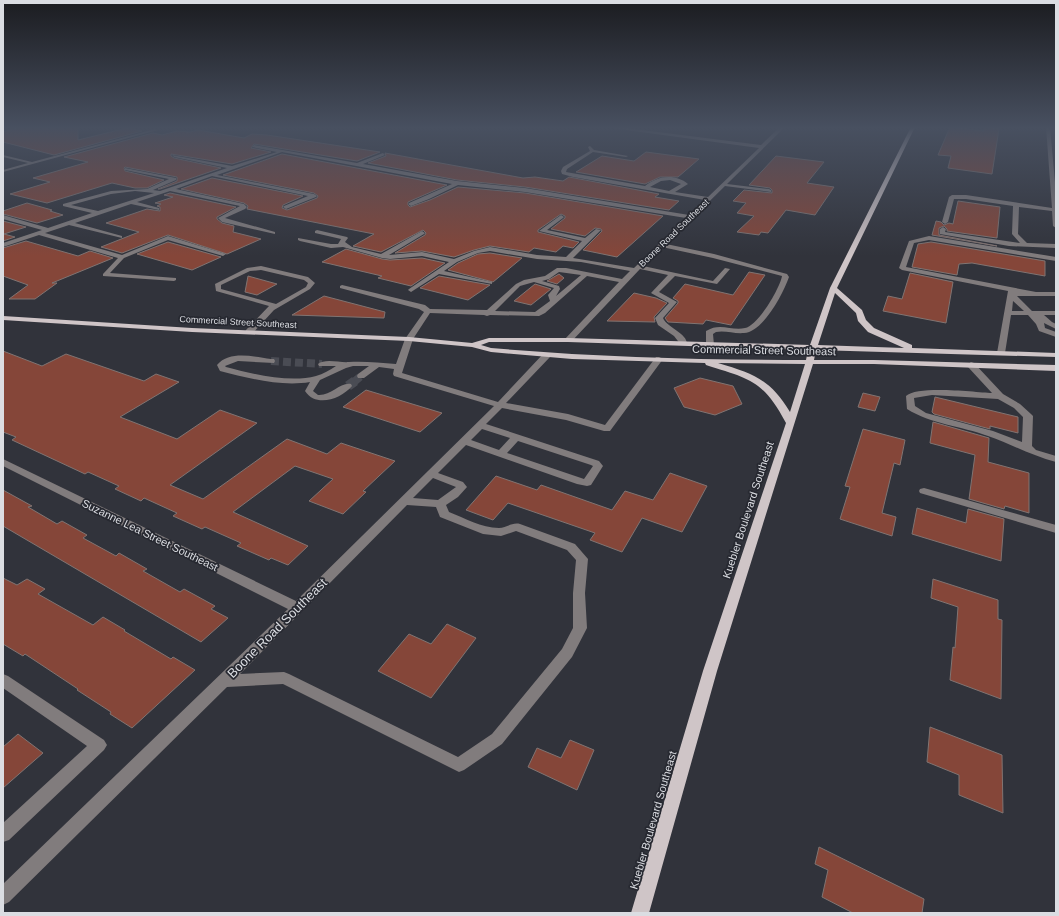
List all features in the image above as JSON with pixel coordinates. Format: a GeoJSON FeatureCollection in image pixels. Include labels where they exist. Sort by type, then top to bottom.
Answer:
{"type":"FeatureCollection","features":[{"type":"Feature","properties":{"kind":"main road","name":"Kuebler Boulevard Southeast"},"geometry":{"type":"LineString","coordinates":[[640,913],[710,671],[806,377],[813,347],[833,288],[892,170]]}},
{"type":"Feature","properties":{"kind":"main road"},"geometry":{"type":"LineString","coordinates":[[833,288],[858,312],[862,321],[871,330],[915,350]]}},
{"type":"Feature","properties":{"kind":"main road","name":"Commercial Street Southeast"},"geometry":{"type":"LineString","coordinates":[[3,318],[249,332],[409,339],[472,345],[491,350],[547,355],[659,359],[874,362],[1056,368]]}},
{"type":"Feature","properties":{"kind":"main road","name":"Commercial Street Southeast"},"geometry":{"type":"LineString","coordinates":[[472,345],[489,340],[568,340],[1056,355]]}},
{"type":"Feature","properties":{"kind":"main road"},"geometry":{"type":"LineString","coordinates":[[697,359],[753,378],[765,385],[774,396],[791,423]]}},
{"type":"Feature","properties":{"kind":"street"},"geometry":{"type":"LineString","coordinates":[[131,170],[174,179],[148,190]]}},
{"type":"Feature","properties":{"kind":"street"},"geometry":{"type":"LineString","coordinates":[[3,245],[228,170]]}},
{"type":"Feature","properties":{"kind":"street"},"geometry":{"type":"LineString","coordinates":[[384,170],[457,183],[525,190],[690,217]]}},
{"type":"Feature","properties":{"kind":"street"},"geometry":{"type":"LineString","coordinates":[[564,170],[564,173],[580,178],[710,199]]}},
{"type":"Feature","properties":{"kind":"street","name":"Boone Road Southeast"},"geometry":{"type":"LineString","coordinates":[[568,340],[661,244],[740,170]]}},
{"type":"Feature","properties":{"kind":"street"},"geometry":{"type":"LineString","coordinates":[[1054,170],[1054,210],[1056,226]]}},
{"type":"Feature","properties":{"kind":"street"},"geometry":{"type":"LineString","coordinates":[[212,175],[314,196],[286,207]]}},
{"type":"Feature","properties":{"kind":"street"},"geometry":{"type":"LineString","coordinates":[[646,188],[652,182],[660,179],[678,180],[686,184],[670,192]]}},
{"type":"Feature","properties":{"kind":"street"},"geometry":{"type":"LineString","coordinates":[[411,204],[457,183]]}},
{"type":"Feature","properties":{"kind":"street"},"geometry":{"type":"LineString","coordinates":[[725,185],[769,191]]}},
{"type":"Feature","properties":{"kind":"street"},"geometry":{"type":"LineString","coordinates":[[170,189],[242,206],[244,207],[220,218],[224,221],[273,233]]}},
{"type":"Feature","properties":{"kind":"street"},"geometry":{"type":"LineString","coordinates":[[98,213],[65,205],[101,193],[148,190],[160,192]]}},
{"type":"Feature","properties":{"kind":"street"},"geometry":{"type":"LineString","coordinates":[[945,222],[952,197],[966,197],[1054,210]]}},
{"type":"Feature","properties":{"kind":"street"},"geometry":{"type":"LineString","coordinates":[[131,202],[157,209]]}},
{"type":"Feature","properties":{"kind":"street"},"geometry":{"type":"LineString","coordinates":[[1016,204],[1015,234],[1025,244]]}},
{"type":"Feature","properties":{"kind":"street"},"geometry":{"type":"LineString","coordinates":[[3,217],[48,230]]}},
{"type":"Feature","properties":{"kind":"street"},"geometry":{"type":"LineString","coordinates":[[561,218],[542,232],[586,240]]}},
{"type":"Feature","properties":{"kind":"street"},"geometry":{"type":"LineString","coordinates":[[69,223],[120,237]]}},
{"type":"Feature","properties":{"kind":"street"},"geometry":{"type":"LineString","coordinates":[[568,259],[598,230]]}},
{"type":"Feature","properties":{"kind":"street"},"geometry":{"type":"LineString","coordinates":[[942,231],[1009,244],[1056,246]]}},
{"type":"Feature","properties":{"kind":"street"},"geometry":{"type":"LineString","coordinates":[[317,232],[345,238],[341,243],[344,245]]}},
{"type":"Feature","properties":{"kind":"street"},"geometry":{"type":"LineString","coordinates":[[40,233],[122,257]]}},
{"type":"Feature","properties":{"kind":"street"},"geometry":{"type":"LineString","coordinates":[[382,256],[422,233]]}},
{"type":"Feature","properties":{"kind":"street"},"geometry":{"type":"LineString","coordinates":[[174,278],[105,275],[122,257],[168,238],[223,254]]}},
{"type":"Feature","properties":{"kind":"street"},"geometry":{"type":"LineString","coordinates":[[1056,259],[929,238],[911,242],[902,268],[1020,294],[1056,294]]}},
{"type":"Feature","properties":{"kind":"street"},"geometry":{"type":"LineString","coordinates":[[300,240],[331,246],[344,245],[354,250],[382,256],[390,257],[422,254],[455,261]]}},
{"type":"Feature","properties":{"kind":"street"},"geometry":{"type":"LineString","coordinates":[[661,244],[785,274],[786,277],[765,313],[756,325],[747,331],[721,329],[712,331],[709,333],[710,345]]}},
{"type":"Feature","properties":{"kind":"street"},"geometry":{"type":"LineString","coordinates":[[411,290],[455,261],[476,252],[490,249],[537,257],[595,262],[673,274],[716,283],[727,269]]}},
{"type":"Feature","properties":{"kind":"street"},"geometry":{"type":"LineString","coordinates":[[249,332],[271,308],[276,306],[308,288],[312,283],[306,278],[261,268],[249,269],[218,284],[218,290],[276,306]]}},
{"type":"Feature","properties":{"kind":"street"},"geometry":{"type":"LineString","coordinates":[[487,314],[518,285],[524,282],[547,278],[557,270],[566,270],[624,281]]}},
{"type":"Feature","properties":{"kind":"street"},"geometry":{"type":"LineString","coordinates":[[438,272],[490,283]]}},
{"type":"Feature","properties":{"kind":"street"},"geometry":{"type":"LineString","coordinates":[[342,287],[422,307],[428,311],[487,314],[536,314],[553,302],[586,274]]}},
{"type":"Feature","properties":{"kind":"street"},"geometry":{"type":"LineString","coordinates":[[673,274],[655,293],[673,302],[659,318],[661,323],[677,334],[684,343]]}},
{"type":"Feature","properties":{"kind":"street"},"geometry":{"type":"LineString","coordinates":[[496,305],[509,300],[529,284],[539,282],[557,287],[558,289],[552,295],[553,302]]}},
{"type":"Feature","properties":{"kind":"street"},"geometry":{"type":"LineString","coordinates":[[1011,292],[1040,295]]}},
{"type":"Feature","properties":{"kind":"street"},"geometry":{"type":"LineString","coordinates":[[1001,353],[1011,292]]}},
{"type":"Feature","properties":{"kind":"street"},"geometry":{"type":"LineString","coordinates":[[1011,292],[1046,322],[1056,327]]}},
{"type":"Feature","properties":{"kind":"street"},"geometry":{"type":"LineString","coordinates":[[1020,294],[1035,313],[1042,329],[1056,335]]}},
{"type":"Feature","properties":{"kind":"street"},"geometry":{"type":"LineString","coordinates":[[428,311],[409,339],[403,359],[398,367],[397,374],[500,405],[568,417],[607,429],[659,359]]}},
{"type":"Feature","properties":{"kind":"street"},"geometry":{"type":"LineString","coordinates":[[1008,313],[1056,313]]}},
{"type":"Feature","properties":{"kind":"street","name":"Boone Road Southeast"},"geometry":{"type":"LineString","coordinates":[[3,896],[225,681],[500,405],[547,355]]}},
{"type":"Feature","properties":{"kind":"street"},"geometry":{"type":"LineString","coordinates":[[272,361],[234,358],[225,361],[221,365],[223,369],[247,376],[283,380],[317,379],[354,363],[398,367]]}},
{"type":"Feature","properties":{"kind":"street"},"geometry":{"type":"LineString","coordinates":[[322,364],[347,365]]}},
{"type":"Feature","properties":{"kind":"street"},"geometry":{"type":"LineString","coordinates":[[361,376],[376,365]]}},
{"type":"Feature","properties":{"kind":"street"},"geometry":{"type":"LineString","coordinates":[[971,365],[1000,396],[1017,406],[1028,416],[1027,447]]}},
{"type":"Feature","properties":{"kind":"street"},"geometry":{"type":"LineString","coordinates":[[317,379],[309,392],[310,395],[316,397],[324,398],[332,396],[348,386]]}},
{"type":"Feature","properties":{"kind":"street"},"geometry":{"type":"LineString","coordinates":[[1000,396],[932,392],[910,396],[910,406],[923,415],[990,433],[1027,447],[1033,452],[1056,459]]}},
{"type":"Feature","properties":{"kind":"street"},"geometry":{"type":"LineString","coordinates":[[464,441],[586,483],[598,466],[595,463],[480,425]]}},
{"type":"Feature","properties":{"kind":"street"},"geometry":{"type":"LineString","coordinates":[[500,454],[516,437]]}},
{"type":"Feature","properties":{"kind":"street","name":"Suzanne Lea Street Southeast"},"geometry":{"type":"LineString","coordinates":[[3,462],[298,608]]}},
{"type":"Feature","properties":{"kind":"street"},"geometry":{"type":"LineString","coordinates":[[404,501],[440,504],[450,500],[462,487],[459,484],[431,474]]}},
{"type":"Feature","properties":{"kind":"street"},"geometry":{"type":"LineString","coordinates":[[924,491],[1056,529]]}},
{"type":"Feature","properties":{"kind":"street"},"geometry":{"type":"LineString","coordinates":[[225,681],[284,678],[458,765],[496,739],[567,653],[580,628],[579,593],[582,559],[571,548],[516,527],[501,532],[483,530],[444,514],[440,504]]}},
{"type":"Feature","properties":{"kind":"street"},"geometry":{"type":"LineString","coordinates":[[3,680],[99,745],[3,834]]}},
{"type":"Feature","properties":{"kind":"building"},"geometry":{"type":"Polygon","coordinates":[[[61,170],[125,170],[164,180],[147,188],[135,188],[112,183],[47,203],[10,194],[50,182],[33,178],[61,170]]]}},
{"type":"Feature","properties":{"kind":"building"},"geometry":{"type":"Polygon","coordinates":[[[139,170],[216,170],[158,189],[177,181],[177,177],[139,170]]]}},
{"type":"Feature","properties":{"kind":"building"},"geometry":{"type":"Polygon","coordinates":[[[238,170],[366,170],[447,185],[408,202],[410,207],[430,200],[458,187],[525,193],[663,216],[617,257],[583,250],[602,231],[601,229],[595,228],[585,236],[551,229],[565,218],[565,216],[561,214],[538,230],[538,232],[579,242],[573,248],[563,246],[556,252],[534,248],[529,252],[490,246],[454,257],[422,251],[395,253],[425,235],[426,233],[423,230],[381,252],[353,246],[374,234],[247,209],[248,206],[244,203],[181,189],[212,178],[303,196],[283,205],[282,208],[287,210],[317,198],[318,196],[314,193],[223,175],[238,170]]]}},
{"type":"Feature","properties":{"kind":"building"},"geometry":{"type":"Polygon","coordinates":[[[403,170],[477,170],[523,178],[535,177],[563,181],[569,177],[659,194],[655,197],[679,201],[669,210],[525,187],[457,180],[403,170]]]}},
{"type":"Feature","properties":{"kind":"building"},"geometry":{"type":"Polygon","coordinates":[[[580,170],[686,170],[678,177],[660,177],[645,184],[576,172],[580,170]]]}},
{"type":"Feature","properties":{"kind":"building"},"geometry":{"type":"Polygon","coordinates":[[[763,170],[818,170],[807,183],[834,187],[815,215],[786,210],[768,233],[761,232],[759,235],[737,232],[754,216],[737,213],[746,203],[733,201],[744,190],[772,193],[772,190],[770,188],[749,185],[763,170]]]}},
{"type":"Feature","properties":{"kind":"building"},"geometry":{"type":"Polygon","coordinates":[[[961,170],[993,170],[992,174],[961,170]]]}},
{"type":"Feature","properties":{"kind":"building"},"geometry":{"type":"Polygon","coordinates":[[[170,193],[236,207],[217,217],[217,219],[222,223],[234,226],[233,232],[261,239],[227,254],[168,235],[122,253],[101,247],[139,232],[106,223],[147,209],[160,211],[160,207],[157,206],[161,204],[155,203],[173,197],[164,195],[170,193]]]}},
{"type":"Feature","properties":{"kind":"building"},"geometry":{"type":"Polygon","coordinates":[[[958,201],[1000,207],[997,238],[947,231],[944,226],[939,228],[939,235],[997,246],[932,235],[936,221],[941,222],[944,225],[949,223],[953,224],[958,201]]]}},
{"type":"Feature","properties":{"kind":"building"},"geometry":{"type":"Polygon","coordinates":[[[27,203],[52,210],[50,211],[63,215],[37,223],[3,214],[3,211],[27,203]]]}},
{"type":"Feature","properties":{"kind":"building"},"geometry":{"type":"Polygon","coordinates":[[[3,221],[26,227],[4,234],[15,237],[3,241],[3,221]]]}},
{"type":"Feature","properties":{"kind":"building"},"geometry":{"type":"Polygon","coordinates":[[[26,241],[78,256],[90,251],[113,258],[52,283],[57,283],[35,299],[9,299],[28,285],[3,276],[3,248],[26,241]]]}},
{"type":"Feature","properties":{"kind":"building"},"geometry":{"type":"Polygon","coordinates":[[[168,242],[221,257],[192,270],[137,254],[168,242]]]}},
{"type":"Feature","properties":{"kind":"building"},"geometry":{"type":"Polygon","coordinates":[[[931,242],[1045,261],[1045,276],[972,263],[959,264],[957,275],[912,267],[918,244],[931,242]]]}},
{"type":"Feature","properties":{"kind":"building"},"geometry":{"type":"Polygon","coordinates":[[[346,249],[382,259],[422,258],[445,263],[411,286],[378,278],[382,276],[322,262],[346,249]]]}},
{"type":"Feature","properties":{"kind":"building"},"geometry":{"type":"Polygon","coordinates":[[[490,253],[522,258],[493,282],[448,270],[458,263],[478,254],[490,253]]]}},
{"type":"Feature","properties":{"kind":"building"},"geometry":{"type":"Polygon","coordinates":[[[749,272],[765,275],[731,325],[706,320],[703,324],[668,322],[665,318],[678,303],[678,301],[673,298],[685,284],[733,295],[749,272]]]}},
{"type":"Feature","properties":{"kind":"building"},"geometry":{"type":"Polygon","coordinates":[[[910,273],[953,282],[946,323],[883,311],[888,296],[902,299],[910,273]]]}},
{"type":"Feature","properties":{"kind":"building"},"geometry":{"type":"Polygon","coordinates":[[[559,274],[564,278],[557,284],[547,281],[559,274]]]}},
{"type":"Feature","properties":{"kind":"building"},"geometry":{"type":"Polygon","coordinates":[[[248,276],[277,284],[257,295],[245,292],[248,276]]]}},
{"type":"Feature","properties":{"kind":"building"},"geometry":{"type":"Polygon","coordinates":[[[439,276],[490,285],[468,300],[420,288],[439,276]]]}},
{"type":"Feature","properties":{"kind":"building"},"geometry":{"type":"Polygon","coordinates":[[[535,284],[551,289],[531,305],[514,301],[535,284]]]}},
{"type":"Feature","properties":{"kind":"building"},"geometry":{"type":"Polygon","coordinates":[[[634,293],[656,298],[667,303],[654,317],[655,322],[607,321],[634,293]]]}},
{"type":"Feature","properties":{"kind":"building"},"geometry":{"type":"Polygon","coordinates":[[[324,296],[385,312],[384,318],[292,315],[324,296]]]}},
{"type":"Feature","properties":{"kind":"building"},"geometry":{"type":"Polygon","coordinates":[[[3,351],[42,366],[66,354],[144,381],[156,374],[179,382],[120,417],[177,439],[220,410],[257,423],[170,485],[203,499],[287,439],[327,454],[341,443],[395,461],[363,491],[366,492],[343,514],[309,501],[333,479],[295,466],[233,512],[308,546],[288,565],[271,558],[269,560],[237,546],[241,543],[205,527],[202,529],[173,516],[177,513],[144,498],[141,501],[115,489],[119,486],[88,472],[85,474],[12,440],[16,437],[3,432],[3,351]]]}},
{"type":"Feature","properties":{"kind":"building"},"geometry":{"type":"Polygon","coordinates":[[[700,378],[733,386],[742,404],[715,415],[684,407],[674,388],[700,378]]]}},
{"type":"Feature","properties":{"kind":"building"},"geometry":{"type":"Polygon","coordinates":[[[366,390],[442,413],[420,432],[343,407],[366,390]]]}},
{"type":"Feature","properties":{"kind":"building"},"geometry":{"type":"Polygon","coordinates":[[[863,393],[880,397],[875,411],[858,407],[863,393]]]}},
{"type":"Feature","properties":{"kind":"building"},"geometry":{"type":"Polygon","coordinates":[[[935,397],[1018,417],[1018,433],[990,426],[990,429],[934,414],[932,412],[935,397]]]}},
{"type":"Feature","properties":{"kind":"building"},"geometry":{"type":"Polygon","coordinates":[[[933,422],[989,438],[988,462],[1029,473],[1029,513],[1005,506],[1004,509],[969,499],[975,455],[930,443],[933,422]]]}},
{"type":"Feature","properties":{"kind":"building"},"geometry":{"type":"Polygon","coordinates":[[[863,429],[905,440],[900,465],[894,463],[882,513],[896,517],[892,536],[840,519],[850,487],[845,486],[863,429]]]}},
{"type":"Feature","properties":{"kind":"building"},"geometry":{"type":"Polygon","coordinates":[[[670,473],[707,486],[682,532],[642,518],[622,552],[590,540],[595,533],[508,503],[493,520],[466,510],[496,476],[537,490],[541,485],[612,510],[625,491],[653,500],[670,473]]]}},
{"type":"Feature","properties":{"kind":"building"},"geometry":{"type":"Polygon","coordinates":[[[3,490],[32,506],[28,507],[57,524],[62,521],[87,535],[83,538],[116,556],[119,553],[147,569],[143,571],[180,592],[184,589],[215,606],[211,609],[228,618],[201,642],[3,526],[3,490]]]}},
{"type":"Feature","properties":{"kind":"building"},"geometry":{"type":"Polygon","coordinates":[[[917,508],[966,523],[968,509],[1004,519],[1001,561],[912,534],[917,508]]]}},
{"type":"Feature","properties":{"kind":"building"},"geometry":{"type":"Polygon","coordinates":[[[3,578],[17,585],[27,579],[45,589],[38,594],[93,625],[103,617],[171,659],[173,657],[195,670],[132,728],[110,714],[111,712],[77,690],[78,689],[25,654],[23,656],[3,644],[3,578]]]}},
{"type":"Feature","properties":{"kind":"building"},"geometry":{"type":"Polygon","coordinates":[[[933,579],[998,600],[998,619],[1002,620],[1001,699],[950,680],[953,647],[955,648],[958,607],[931,598],[933,579]]]}},
{"type":"Feature","properties":{"kind":"building"},"geometry":{"type":"Polygon","coordinates":[[[447,624],[476,638],[431,698],[378,671],[409,634],[431,644],[447,624]]]}},
{"type":"Feature","properties":{"kind":"building"},"geometry":{"type":"Polygon","coordinates":[[[930,727],[1002,755],[1003,813],[959,795],[959,775],[927,762],[930,727]]]}},
{"type":"Feature","properties":{"kind":"building"},"geometry":{"type":"Polygon","coordinates":[[[18,734],[43,753],[3,788],[3,747],[18,734]]]}},
{"type":"Feature","properties":{"kind":"building"},"geometry":{"type":"Polygon","coordinates":[[[570,740],[594,750],[577,790],[528,767],[537,748],[561,758],[570,740]]]}},
{"type":"Feature","properties":{"kind":"building"},"geometry":{"type":"Polygon","coordinates":[[[819,847],[924,899],[922,913],[853,913],[822,897],[828,870],[815,864],[819,847]]]}},
{"type":"Feature","properties":{"kind":"tunnel"},"geometry":{"type":"LineString","coordinates":[[271,361],[322,364]]}},
{"type":"Feature","properties":{"kind":"tunnel"},"geometry":{"type":"LineString","coordinates":[[354,382],[361,376]]}},
{"type":"Feature","properties":{"kind":"tunnel"},"geometry":{"type":"LineString","coordinates":[[348,386],[355,381]]}}]}
